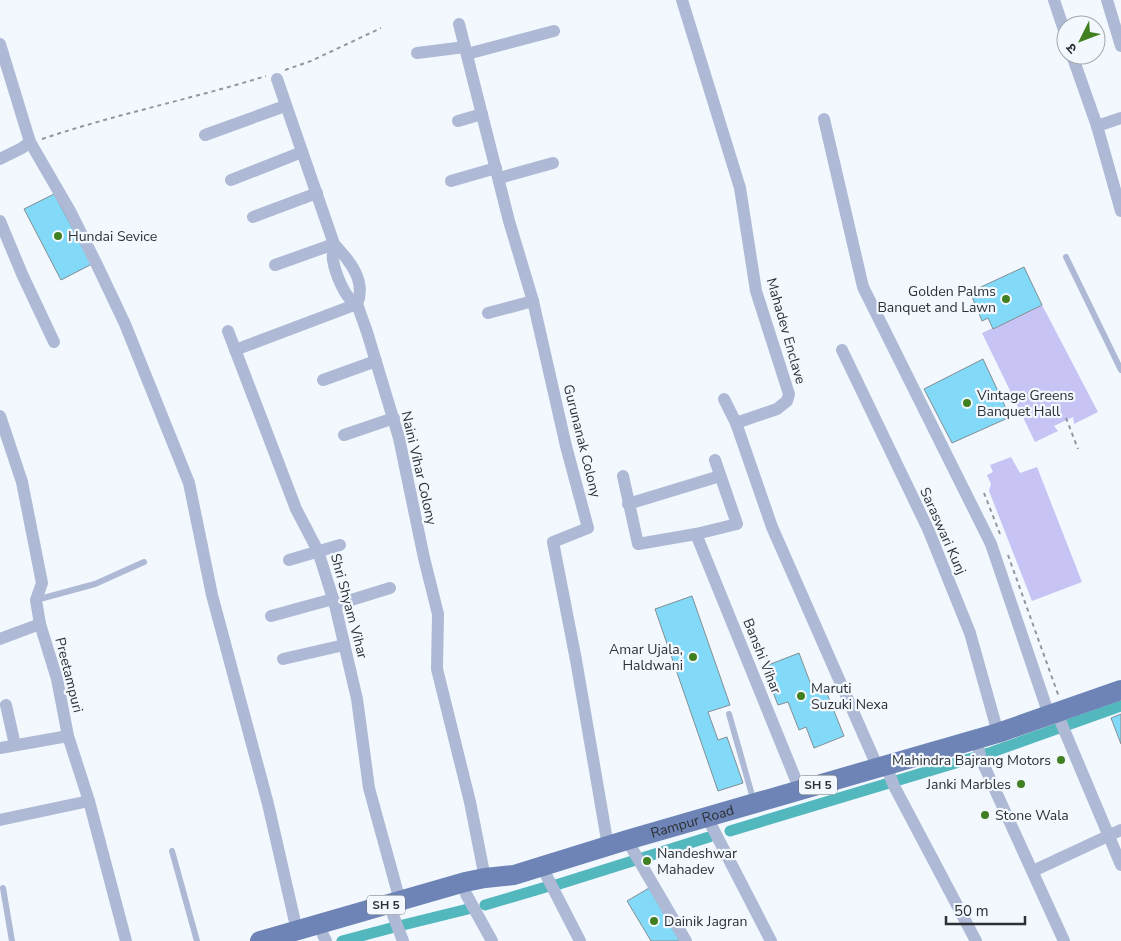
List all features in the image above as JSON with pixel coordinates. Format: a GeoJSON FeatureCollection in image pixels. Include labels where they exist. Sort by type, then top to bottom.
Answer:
{"type":"FeatureCollection","features":[{"type":"Feature","properties":{"kind":"main road","name":"Rampur Road"},"geometry":{"type":"LineString","coordinates":[[260,941],[300,936],[396,908],[485,878],[514,875],[542,867],[628,851],[707,817],[754,803],[800,790],[887,774],[979,750],[998,732],[1059,718],[1121,690]]}},
{"type":"Feature","properties":{"kind":"main road"},"geometry":{"type":"LineString","coordinates":[[300,936],[325,938],[396,908],[466,894],[514,875]]}},
{"type":"Feature","properties":{"kind":"street","name":"Mahadev Enclave"},"geometry":{"type":"LineString","coordinates":[[682,0],[740,188],[756,291],[789,394],[787,401],[777,409],[736,423]]}},
{"type":"Feature","properties":{"kind":"street"},"geometry":{"type":"LineString","coordinates":[[1054,0],[1059,15]]}},
{"type":"Feature","properties":{"kind":"street"},"geometry":{"type":"LineString","coordinates":[[1108,0],[1121,46]]}},
{"type":"Feature","properties":{"kind":"street","name":"Gurunanak Colony"},"geometry":{"type":"LineString","coordinates":[[459,24],[497,173],[533,301],[566,446],[588,528],[553,542],[576,660],[628,851]]}},
{"type":"Feature","properties":{"kind":"street"},"geometry":{"type":"LineString","coordinates":[[417,54],[466,51],[554,31]]}},
{"type":"Feature","properties":{"kind":"street"},"geometry":{"type":"LineString","coordinates":[[0,44],[31,144],[70,210],[98,265],[125,324],[189,483],[212,595],[268,804],[300,936]]}},
{"type":"Feature","properties":{"kind":"street"},"geometry":{"type":"LineString","coordinates":[[1076,65],[1097,126],[1121,211]]}},
{"type":"Feature","properties":{"kind":"street","name":"Naini Vihar Colony"},"geometry":{"type":"LineString","coordinates":[[276,75],[285,106],[334,244],[333,260],[342,288],[346,296],[353,304],[356,304],[394,418],[438,614],[437,669],[470,802],[485,878]]}},
{"type":"Feature","properties":{"kind":"street"},"geometry":{"type":"LineString","coordinates":[[205,135],[285,106]]}},
{"type":"Feature","properties":{"kind":"street"},"geometry":{"type":"LineString","coordinates":[[458,121],[482,114]]}},
{"type":"Feature","properties":{"kind":"street"},"geometry":{"type":"LineString","coordinates":[[1097,126],[1121,118]]}},
{"type":"Feature","properties":{"kind":"street"},"geometry":{"type":"LineString","coordinates":[[824,120],[863,288],[991,544],[1059,718],[1121,865]]}},
{"type":"Feature","properties":{"kind":"street"},"geometry":{"type":"LineString","coordinates":[[0,158],[31,144]]}},
{"type":"Feature","properties":{"kind":"street"},"geometry":{"type":"LineString","coordinates":[[231,180],[302,152]]}},
{"type":"Feature","properties":{"kind":"street"},"geometry":{"type":"LineString","coordinates":[[451,181],[553,163]]}},
{"type":"Feature","properties":{"kind":"street"},"geometry":{"type":"LineString","coordinates":[[253,218],[317,193]]}},
{"type":"Feature","properties":{"kind":"street"},"geometry":{"type":"LineString","coordinates":[[0,221],[22,274],[54,342]]}},
{"type":"Feature","properties":{"kind":"street"},"geometry":{"type":"LineString","coordinates":[[275,265],[334,244]]}},
{"type":"Feature","properties":{"kind":"street"},"geometry":{"type":"LineString","coordinates":[[488,313],[533,301]]}},
{"type":"Feature","properties":{"kind":"street"},"geometry":{"type":"LineString","coordinates":[[235,350],[356,304]]}},
{"type":"Feature","properties":{"kind":"street","name":"Shri Shyam Vihar"},"geometry":{"type":"LineString","coordinates":[[228,331],[296,508],[318,552],[334,602],[357,699],[369,788],[403,941]]}},
{"type":"Feature","properties":{"kind":"street","name":"Saraswari Kunj"},"geometry":{"type":"LineString","coordinates":[[842,350],[928,529],[970,633],[998,732]]}},
{"type":"Feature","properties":{"kind":"street"},"geometry":{"type":"LineString","coordinates":[[323,380],[376,362]]}},
{"type":"Feature","properties":{"kind":"street"},"geometry":{"type":"LineString","coordinates":[[724,399],[736,423],[772,527],[887,774],[976,941]]}},
{"type":"Feature","properties":{"kind":"street","name":"Preetampuri"},"geometry":{"type":"LineString","coordinates":[[0,416],[22,482],[42,583],[36,600],[40,624],[57,679],[68,736],[89,801],[126,941]]}},
{"type":"Feature","properties":{"kind":"street"},"geometry":{"type":"LineString","coordinates":[[344,435],[394,418]]}},
{"type":"Feature","properties":{"kind":"street"},"geometry":{"type":"LineString","coordinates":[[622,476],[638,544],[696,534],[737,524],[715,460]]}},
{"type":"Feature","properties":{"kind":"street"},"geometry":{"type":"LineString","coordinates":[[628,504],[720,476]]}},
{"type":"Feature","properties":{"kind":"street","name":"Banshi Vihar"},"geometry":{"type":"LineString","coordinates":[[696,534],[800,790]]}},
{"type":"Feature","properties":{"kind":"street"},"geometry":{"type":"LineString","coordinates":[[289,560],[340,545]]}},
{"type":"Feature","properties":{"kind":"street"},"geometry":{"type":"LineString","coordinates":[[271,616],[390,588]]}},
{"type":"Feature","properties":{"kind":"street"},"geometry":{"type":"LineString","coordinates":[[0,639],[40,624]]}},
{"type":"Feature","properties":{"kind":"street"},"geometry":{"type":"LineString","coordinates":[[283,659],[344,645]]}},
{"type":"Feature","properties":{"kind":"street"},"geometry":{"type":"LineString","coordinates":[[6,705],[14,745]]}},
{"type":"Feature","properties":{"kind":"street"},"geometry":{"type":"LineString","coordinates":[[0,748],[68,736]]}},
{"type":"Feature","properties":{"kind":"street"},"geometry":{"type":"LineString","coordinates":[[979,750],[1064,941]]}},
{"type":"Feature","properties":{"kind":"street"},"geometry":{"type":"LineString","coordinates":[[0,820],[89,801]]}},
{"type":"Feature","properties":{"kind":"street"},"geometry":{"type":"LineString","coordinates":[[707,817],[771,941]]}},
{"type":"Feature","properties":{"kind":"street"},"geometry":{"type":"LineString","coordinates":[[1033,871],[1121,830]]}},
{"type":"Feature","properties":{"kind":"street"},"geometry":{"type":"LineString","coordinates":[[628,851],[686,941]]}},
{"type":"Feature","properties":{"kind":"street"},"geometry":{"type":"LineString","coordinates":[[542,867],[580,941]]}},
{"type":"Feature","properties":{"kind":"street"},"geometry":{"type":"LineString","coordinates":[[466,894],[492,941]]}},
{"type":"Feature","properties":{"kind":"lane"},"geometry":{"type":"LineString","coordinates":[[1066,257],[1121,370]]}},
{"type":"Feature","properties":{"kind":"lane"},"geometry":{"type":"LineString","coordinates":[[36,600],[95,584],[144,562]]}},
{"type":"Feature","properties":{"kind":"lane"},"geometry":{"type":"LineString","coordinates":[[729,714],[754,803]]}},
{"type":"Feature","properties":{"kind":"lane"},"geometry":{"type":"LineString","coordinates":[[172,851],[197,941]]}},
{"type":"Feature","properties":{"kind":"lane"},"geometry":{"type":"LineString","coordinates":[[3,888],[12,941]]}},
{"type":"Feature","properties":{"kind":"path"},"geometry":{"type":"LineString","coordinates":[[31,144],[84,125],[276,75],[311,61],[381,28]]}},
{"type":"Feature","properties":{"kind":"path"},"geometry":{"type":"LineString","coordinates":[[1066,418],[1078,449]]}},
{"type":"Feature","properties":{"kind":"path"},"geometry":{"type":"LineString","coordinates":[[984,493],[1001,537]]}},
{"type":"Feature","properties":{"kind":"path"},"geometry":{"type":"LineString","coordinates":[[1008,555],[1059,718]]}},
{"type":"Feature","properties":{"kind":"shaded area"},"geometry":{"type":"Polygon","coordinates":[[[1042,305],[1098,412],[1074,424],[1073,417],[1054,426],[1058,431],[1035,442],[982,333],[1042,305]]]}},
{"type":"Feature","properties":{"kind":"shaded area"},"geometry":{"type":"Polygon","coordinates":[[[1011,457],[1020,473],[1037,467],[1082,582],[1032,601],[989,491],[991,484],[987,475],[993,472],[990,465],[1011,457]]]}},
{"type":"Feature","properties":{"kind":"building","name":"Hundai Sevice"},"geometry":{"type":"Polygon","coordinates":[[[54,194],[92,264],[61,280],[24,209],[54,194]]]}},
{"type":"Feature","properties":{"kind":"building","name":"Golden Palms Banquet and Lawn"},"geometry":{"type":"Polygon","coordinates":[[[1024,267],[1042,305],[993,329],[988,318],[982,321],[970,292],[1024,267]]]}},
{"type":"Feature","properties":{"kind":"building","name":"Vintage Greens Banquet Hall"},"geometry":{"type":"Polygon","coordinates":[[[983,359],[1010,417],[952,443],[924,389],[983,359]]]}},
{"type":"Feature","properties":{"kind":"building","name":"Amar Ujala, Haldwani"},"geometry":{"type":"Polygon","coordinates":[[[692,596],[730,705],[708,712],[718,740],[727,737],[743,783],[718,791],[655,609],[692,596]]]}},
{"type":"Feature","properties":{"kind":"building","name":"Maruti Suzuki Nexa"},"geometry":{"type":"Polygon","coordinates":[[[799,653],[813,690],[824,686],[844,736],[814,748],[806,727],[799,730],[788,702],[778,705],[763,667],[799,653]]]}},
{"type":"Feature","properties":{"kind":"building"},"geometry":{"type":"Polygon","coordinates":[[[1121,714],[1121,744],[1111,718],[1121,714]]]}},
{"type":"Feature","properties":{"kind":"building","name":"Dainik Jagran"},"geometry":{"type":"Polygon","coordinates":[[[649,888],[680,941],[651,941],[627,901],[649,888]]]}},
{"type":"Feature","properties":{"kind":"waterway"},"geometry":{"type":"LineString","coordinates":[[730,831],[992,752],[1121,706]]}},
{"type":"Feature","properties":{"kind":"waterway"},"geometry":{"type":"LineString","coordinates":[[556,885],[709,837]]}},
{"type":"Feature","properties":{"kind":"waterway"},"geometry":{"type":"LineString","coordinates":[[485,905],[546,887]]}},
{"type":"Feature","properties":{"kind":"waterway"},"geometry":{"type":"LineString","coordinates":[[403,925],[472,908]]}},
{"type":"Feature","properties":{"kind":"waterway"},"geometry":{"type":"LineString","coordinates":[[342,941],[391,928]]}},
{"type":"Feature","properties":{"kind":"place","name":"Hundai Sevice"},"geometry":{"type":"Point","coordinates":[58,236]}},
{"type":"Feature","properties":{"kind":"place","name":"Golden Palms Banquet and Lawn"},"geometry":{"type":"Point","coordinates":[1006,299]}},
{"type":"Feature","properties":{"kind":"place","name":"Vintage Greens Banquet Hall"},"geometry":{"type":"Point","coordinates":[967,403]}},
{"type":"Feature","properties":{"kind":"place","name":"Amar Ujala, Haldwani"},"geometry":{"type":"Point","coordinates":[693,657]}},
{"type":"Feature","properties":{"kind":"place","name":"Maruti Suzuki Nexa"},"geometry":{"type":"Point","coordinates":[801,696]}},
{"type":"Feature","properties":{"kind":"place","name":"Mahindra Bajrang Motors"},"geometry":{"type":"Point","coordinates":[1061,760]}},
{"type":"Feature","properties":{"kind":"place","name":"Janki Marbles"},"geometry":{"type":"Point","coordinates":[1021,784]}},
{"type":"Feature","properties":{"kind":"place","name":"Stone Wala"},"geometry":{"type":"Point","coordinates":[985,815]}},
{"type":"Feature","properties":{"kind":"place","name":"Nandeshwar Mahadev"},"geometry":{"type":"Point","coordinates":[647,861]}},
{"type":"Feature","properties":{"kind":"place","name":"Dainik Jagran"},"geometry":{"type":"Point","coordinates":[654,921]}}]}
